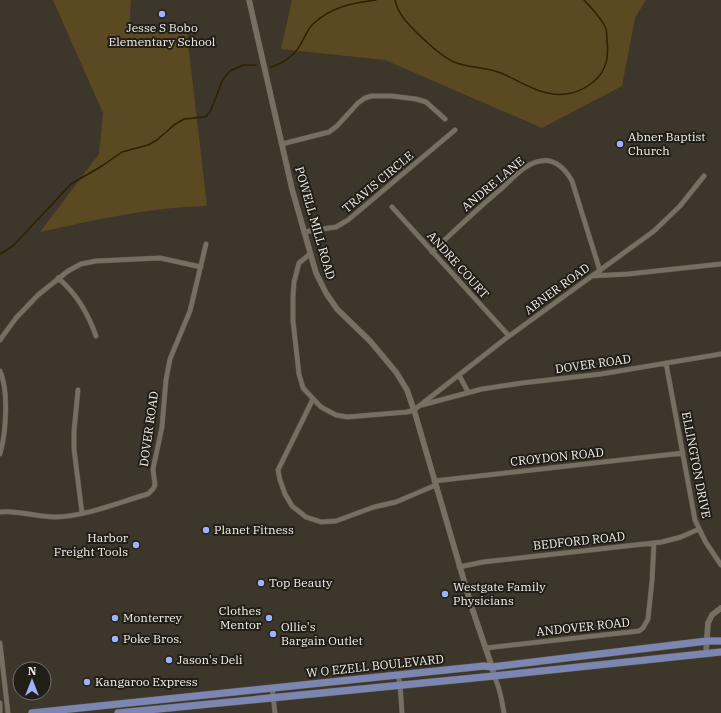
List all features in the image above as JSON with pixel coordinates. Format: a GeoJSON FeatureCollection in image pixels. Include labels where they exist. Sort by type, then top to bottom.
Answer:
{"type":"FeatureCollection","features":[{"type":"Feature","properties":{"kind":"main road","name":"W O EZELL BOULEVARD"},"geometry":{"type":"LineString","coordinates":[[32,713],[481,666],[492,667],[721,641]]}},
{"type":"Feature","properties":{"kind":"main road","name":"W O EZELL BOULEVARD"},"geometry":{"type":"LineString","coordinates":[[118,713],[158,711],[273,697],[721,652]]}},
{"type":"Feature","properties":{"kind":"street","name":"POWELL MILL ROAD"},"geometry":{"type":"LineString","coordinates":[[249,0],[282,144],[316,273],[329,298],[337,309],[370,341],[396,372],[417,408],[435,483],[459,567],[494,676]]}},
{"type":"Feature","properties":{"kind":"street"},"geometry":{"type":"LineString","coordinates":[[282,144],[329,132],[337,126],[358,102],[372,96],[392,96],[416,99],[426,102],[445,119]]}},
{"type":"Feature","properties":{"kind":"street","name":"TRAVIS CIRCLE"},"geometry":{"type":"LineString","coordinates":[[304,232],[336,227],[348,220],[455,130]]}},
{"type":"Feature","properties":{"kind":"street","name":"ANDRE LANE"},"geometry":{"type":"LineString","coordinates":[[432,252],[517,174],[536,162],[549,161],[565,170],[572,181],[600,271]]}},
{"type":"Feature","properties":{"kind":"street","name":"ABNER ROAD"},"geometry":{"type":"LineString","coordinates":[[417,408],[509,336],[654,231],[680,206],[704,176]]}},
{"type":"Feature","properties":{"kind":"street","name":"ANDRE COURT"},"geometry":{"type":"LineString","coordinates":[[392,207],[509,336]]}},
{"type":"Feature","properties":{"kind":"street","name":"DOVER ROAD"},"geometry":{"type":"LineString","coordinates":[[0,512],[14,511],[55,517],[82,514],[148,494],[153,489],[155,485],[153,468],[162,427],[168,367],[172,352],[190,311],[206,244]]}},
{"type":"Feature","properties":{"kind":"street"},"geometry":{"type":"LineString","coordinates":[[310,254],[299,263],[292,297],[292,321],[299,374],[303,388],[312,399]]}},
{"type":"Feature","properties":{"kind":"street"},"geometry":{"type":"LineString","coordinates":[[0,340],[26,306],[58,278],[75,267],[88,262],[160,258],[201,267]]}},
{"type":"Feature","properties":{"kind":"street"},"geometry":{"type":"LineString","coordinates":[[592,276],[628,274],[721,264]]}},
{"type":"Feature","properties":{"kind":"street"},"geometry":{"type":"LineString","coordinates":[[58,278],[68,286],[82,304],[96,336]]}},
{"type":"Feature","properties":{"kind":"street","name":"DOVER ROAD"},"geometry":{"type":"LineString","coordinates":[[312,399],[321,407],[347,417],[397,413],[468,392],[522,383],[601,374],[721,354]]}},
{"type":"Feature","properties":{"kind":"street","name":"ELLINGTON DRIVE"},"geometry":{"type":"LineString","coordinates":[[666,363],[695,517],[699,530],[721,565]]}},
{"type":"Feature","properties":{"kind":"street"},"geometry":{"type":"LineString","coordinates":[[0,371],[4,382],[6,396],[3,441],[0,454]]}},
{"type":"Feature","properties":{"kind":"street"},"geometry":{"type":"LineString","coordinates":[[459,375],[468,392]]}},
{"type":"Feature","properties":{"kind":"street"},"geometry":{"type":"LineString","coordinates":[[78,390],[74,449],[82,514]]}},
{"type":"Feature","properties":{"kind":"street","name":"CROYDON ROAD"},"geometry":{"type":"LineString","coordinates":[[312,399],[278,470],[282,487],[292,506],[306,517],[321,522],[336,521],[374,507],[396,502],[435,483],[683,453]]}},
{"type":"Feature","properties":{"kind":"street","name":"BEDFORD ROAD"},"geometry":{"type":"LineString","coordinates":[[459,567],[483,562],[654,543],[681,537],[699,530]]}},
{"type":"Feature","properties":{"kind":"street","name":"ANDOVER ROAD"},"geometry":{"type":"LineString","coordinates":[[486,648],[639,631],[643,628],[648,619],[652,584],[654,543]]}},
{"type":"Feature","properties":{"kind":"street"},"geometry":{"type":"LineString","coordinates":[[706,653],[709,620],[712,615],[721,608]]}},
{"type":"Feature","properties":{"kind":"street"},"geometry":{"type":"LineString","coordinates":[[0,643],[2,681],[8,713]]}},
{"type":"Feature","properties":{"kind":"street"},"geometry":{"type":"LineString","coordinates":[[398,675],[402,713]]}},
{"type":"Feature","properties":{"kind":"street"},"geometry":{"type":"LineString","coordinates":[[494,676],[502,701],[504,713]]}},
{"type":"Feature","properties":{"kind":"street"},"geometry":{"type":"LineString","coordinates":[[272,688],[275,713]]}},
{"type":"Feature","properties":{"kind":"street"},"geometry":{"type":"LineString","coordinates":[[157,699],[158,711]]}},
{"type":"Feature","properties":{"kind":"street"},"geometry":{"type":"LineString","coordinates":[[0,703],[0,712]]}},
{"type":"Feature","properties":{"kind":"shaded area"},"geometry":{"type":"Polygon","coordinates":[[[53,0],[131,0],[129,28],[187,34],[207,206],[144,212],[40,232],[99,154],[103,113],[53,0]]]}},
{"type":"Feature","properties":{"kind":"shaded area"},"geometry":{"type":"Polygon","coordinates":[[[292,0],[646,0],[635,18],[622,86],[542,128],[385,60],[281,49],[292,0]]]}},
{"type":"Feature","properties":{"kind":"waterway"},"geometry":{"type":"LineString","coordinates":[[271,67],[290,57],[300,45],[311,26],[320,18],[350,4],[376,0]]}},
{"type":"Feature","properties":{"kind":"waterway"},"geometry":{"type":"LineString","coordinates":[[395,0],[398,10],[416,32],[448,59],[471,67],[501,73],[532,88],[557,94],[571,93],[588,86],[602,73],[606,62],[608,47],[606,29],[599,17],[584,0]]}},
{"type":"Feature","properties":{"kind":"waterway"},"geometry":{"type":"LineString","coordinates":[[0,254],[13,246],[71,184],[102,166],[122,152],[148,145],[157,140],[174,125],[184,119],[205,117],[210,112],[223,79],[230,71],[243,65],[256,65]]}},
{"type":"Feature","properties":{"kind":"place","name":"Jesse S Bobo Elementary School"},"geometry":{"type":"Point","coordinates":[162,14]}},
{"type":"Feature","properties":{"kind":"place","name":"Abner Baptist Church"},"geometry":{"type":"Point","coordinates":[620,144]}},
{"type":"Feature","properties":{"kind":"place","name":"Planet Fitness"},"geometry":{"type":"Point","coordinates":[206,530]}},
{"type":"Feature","properties":{"kind":"place","name":"Harbor Freight Tools"},"geometry":{"type":"Point","coordinates":[136,545]}},
{"type":"Feature","properties":{"kind":"place","name":"Top Beauty"},"geometry":{"type":"Point","coordinates":[261,583]}},
{"type":"Feature","properties":{"kind":"place","name":"Westgate Family Physicians"},"geometry":{"type":"Point","coordinates":[445,594]}},
{"type":"Feature","properties":{"kind":"place","name":"Monterrey"},"geometry":{"type":"Point","coordinates":[115,618]}},
{"type":"Feature","properties":{"kind":"place","name":"Clothes Mentor"},"geometry":{"type":"Point","coordinates":[269,618]}},
{"type":"Feature","properties":{"kind":"place","name":"Ollie's Bargain Outlet"},"geometry":{"type":"Point","coordinates":[273,634]}},
{"type":"Feature","properties":{"kind":"place","name":"Poke Bros."},"geometry":{"type":"Point","coordinates":[115,639]}},
{"type":"Feature","properties":{"kind":"place","name":"Jason's Deli"},"geometry":{"type":"Point","coordinates":[169,660]}},
{"type":"Feature","properties":{"kind":"place","name":"Kangaroo Express"},"geometry":{"type":"Point","coordinates":[87,682]}}]}
